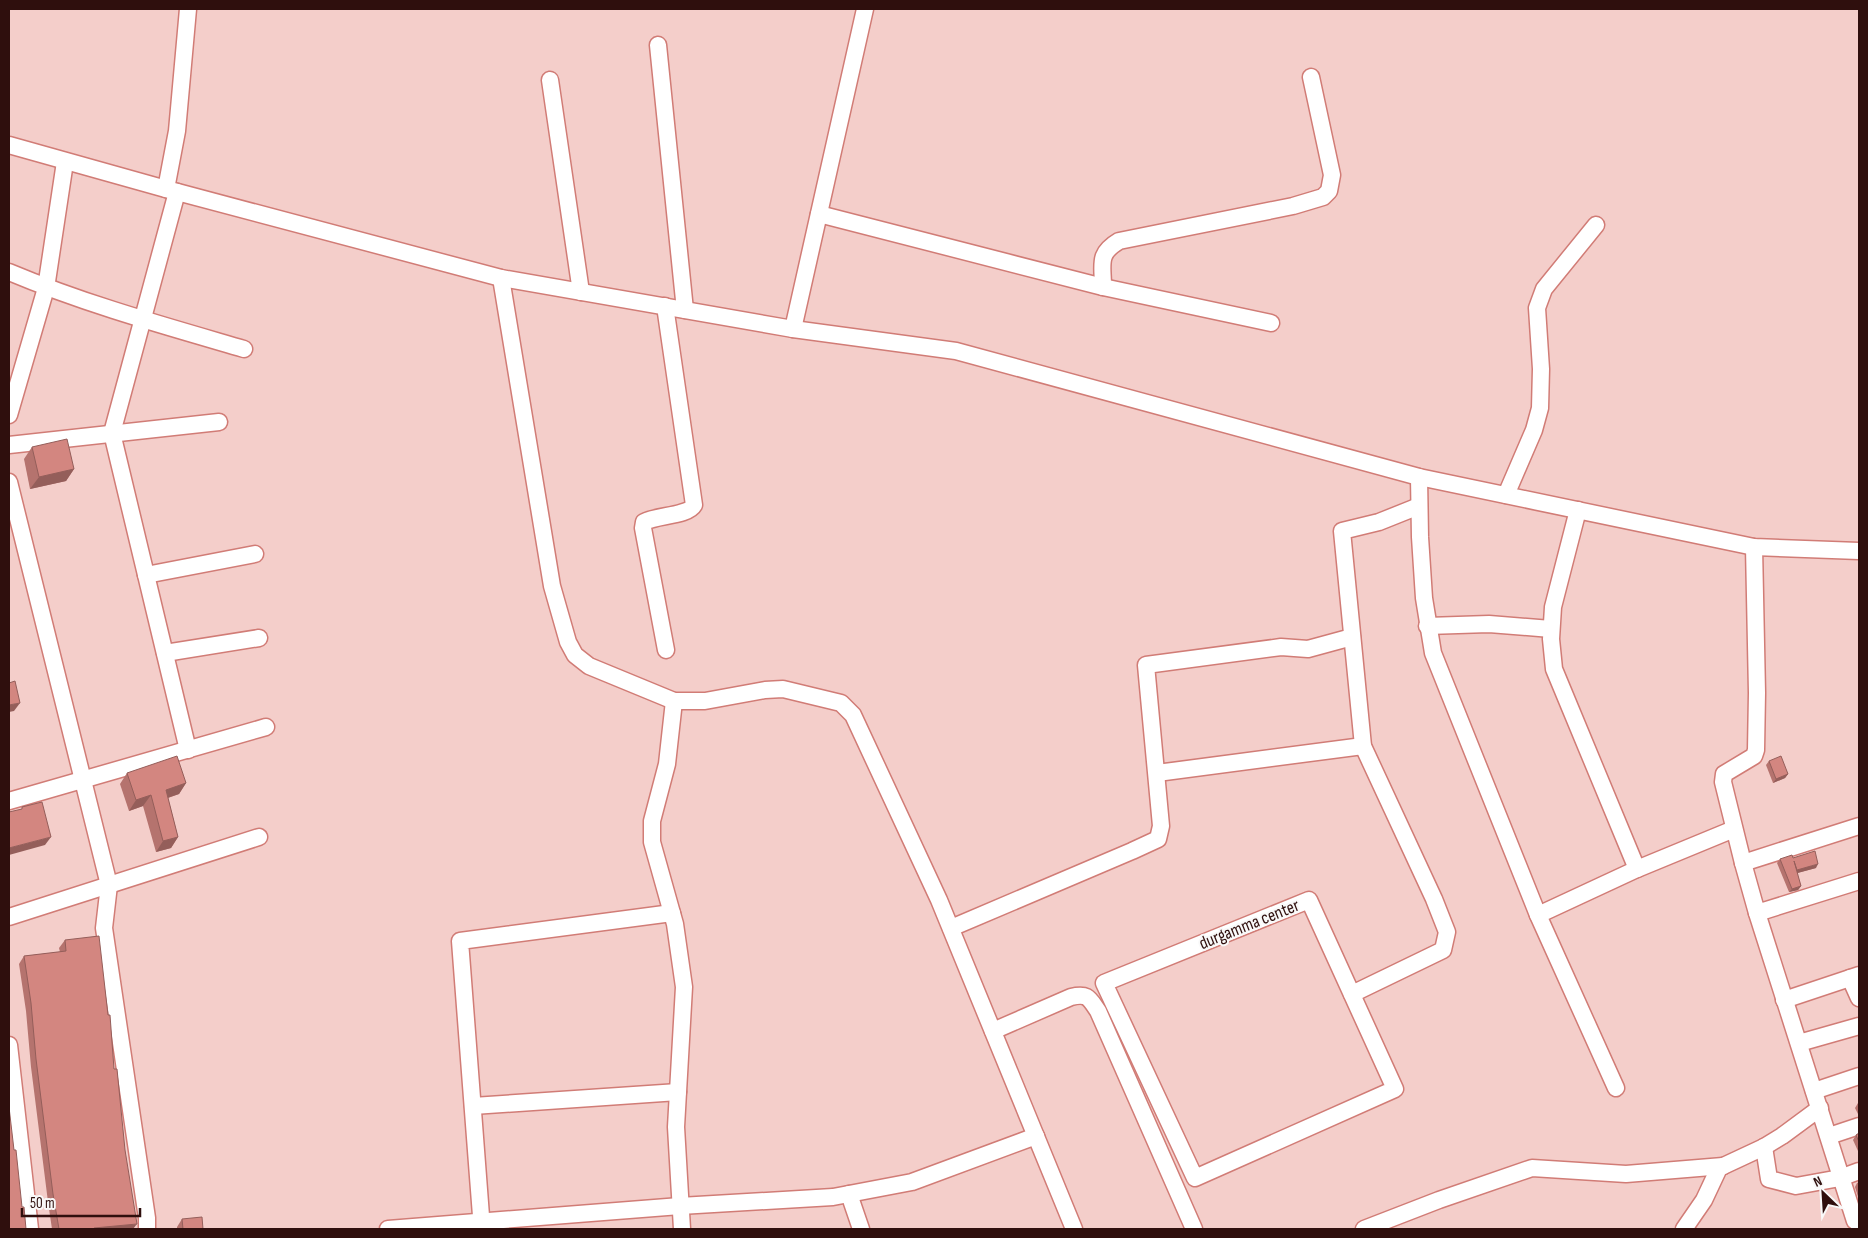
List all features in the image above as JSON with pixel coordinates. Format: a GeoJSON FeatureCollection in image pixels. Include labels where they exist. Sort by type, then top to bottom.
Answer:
{"type":"FeatureCollection","features":[{"type":"Feature","properties":{"kind":"street"},"geometry":{"type":"LineString","coordinates":[[188,9],[171,191],[143,319],[112,433],[188,750]]}},
{"type":"Feature","properties":{"kind":"street"},"geometry":{"type":"LineString","coordinates":[[793,329],[865,9]]}},
{"type":"Feature","properties":{"kind":"street"},"geometry":{"type":"LineString","coordinates":[[658,45],[685,310]]}},
{"type":"Feature","properties":{"kind":"street"},"geometry":{"type":"LineString","coordinates":[[1103,287],[1103,256],[1108,248],[1119,242],[1293,206],[1323,197],[1329,191],[1332,175],[1311,77]]}},
{"type":"Feature","properties":{"kind":"street"},"geometry":{"type":"LineString","coordinates":[[550,80],[581,292]]}},
{"type":"Feature","properties":{"kind":"street"},"geometry":{"type":"LineString","coordinates":[[9,145],[171,191],[501,278],[793,329],[956,351],[1419,477],[1754,547],[1859,551]]}},
{"type":"Feature","properties":{"kind":"street"},"geometry":{"type":"LineString","coordinates":[[9,415],[46,288],[66,162]]}},
{"type":"Feature","properties":{"kind":"street"},"geometry":{"type":"LineString","coordinates":[[819,214],[1103,287],[1271,323]]}},
{"type":"Feature","properties":{"kind":"street"},"geometry":{"type":"LineString","coordinates":[[1506,496],[1534,430],[1540,408],[1541,369],[1538,308],[1544,289],[1596,224]]}},
{"type":"Feature","properties":{"kind":"street"},"geometry":{"type":"LineString","coordinates":[[9,272],[46,288],[244,349]]}},
{"type":"Feature","properties":{"kind":"street"},"geometry":{"type":"LineString","coordinates":[[501,278],[552,586],[568,642],[575,655],[589,666],[674,701],[705,701],[765,690],[783,689],[841,703],[853,715],[951,928],[1074,1229]]}},
{"type":"Feature","properties":{"kind":"street"},"geometry":{"type":"LineString","coordinates":[[665,306],[694,504],[688,510],[650,518],[644,522],[643,528],[666,650]]}},
{"type":"Feature","properties":{"kind":"street"},"geometry":{"type":"LineString","coordinates":[[9,445],[219,422]]}},
{"type":"Feature","properties":{"kind":"street"},"geometry":{"type":"LineString","coordinates":[[1419,477],[1420,537],[1427,626],[1432,653],[1538,915],[1616,1088]]}},
{"type":"Feature","properties":{"kind":"street"},"geometry":{"type":"LineString","coordinates":[[9,482],[109,885],[104,928],[146,1208],[147,1229]]}},
{"type":"Feature","properties":{"kind":"street"},"geometry":{"type":"LineString","coordinates":[[1352,994],[1442,950],[1447,932],[1434,899],[1363,746],[1342,532],[1379,522],[1419,506]]}},
{"type":"Feature","properties":{"kind":"street"},"geometry":{"type":"LineString","coordinates":[[1578,510],[1553,607],[1551,629],[1554,669],[1637,869]]}},
{"type":"Feature","properties":{"kind":"street"},"geometry":{"type":"LineString","coordinates":[[1754,547],[1757,693],[1756,750],[1754,756],[1724,774],[1723,782],[1742,863],[1757,913],[1855,1221]]}},
{"type":"Feature","properties":{"kind":"street"},"geometry":{"type":"LineString","coordinates":[[146,575],[255,554]]}},
{"type":"Feature","properties":{"kind":"street"},"geometry":{"type":"LineString","coordinates":[[1427,626],[1489,624],[1551,629]]}},
{"type":"Feature","properties":{"kind":"street"},"geometry":{"type":"LineString","coordinates":[[951,928],[1158,839],[1161,826],[1146,665],[1281,646],[1308,649],[1352,637]]}},
{"type":"Feature","properties":{"kind":"street"},"geometry":{"type":"LineString","coordinates":[[165,653],[259,638]]}},
{"type":"Feature","properties":{"kind":"street"},"geometry":{"type":"LineString","coordinates":[[674,701],[667,764],[652,821],[652,842],[675,924],[684,987],[676,1127],[682,1229]]}},
{"type":"Feature","properties":{"kind":"street"},"geometry":{"type":"LineString","coordinates":[[9,801],[266,727]]}},
{"type":"Feature","properties":{"kind":"street"},"geometry":{"type":"LineString","coordinates":[[1157,772],[1363,746]]}},
{"type":"Feature","properties":{"kind":"street"},"geometry":{"type":"LineString","coordinates":[[1742,863],[1859,826]]}},
{"type":"Feature","properties":{"kind":"street"},"geometry":{"type":"LineString","coordinates":[[1538,915],[1637,869],[1734,829]]}},
{"type":"Feature","properties":{"kind":"street"},"geometry":{"type":"LineString","coordinates":[[9,917],[259,838]]}},
{"type":"Feature","properties":{"kind":"street"},"geometry":{"type":"LineString","coordinates":[[1757,913],[1859,881]]}},
{"type":"Feature","properties":{"kind":"street","name":"durgamma center"},"geometry":{"type":"LineString","coordinates":[[1309,900],[1352,994],[1395,1089],[1195,1178],[1104,983],[1309,900]]}},
{"type":"Feature","properties":{"kind":"street"},"geometry":{"type":"LineString","coordinates":[[482,1225],[460,941],[672,913]]}},
{"type":"Feature","properties":{"kind":"street"},"geometry":{"type":"LineString","coordinates":[[1784,1000],[1855,977],[1859,998]]}},
{"type":"Feature","properties":{"kind":"street"},"geometry":{"type":"LineString","coordinates":[[992,1031],[1071,997],[1082,994],[1088,997],[1098,1011],[1194,1229]]}},
{"type":"Feature","properties":{"kind":"street"},"geometry":{"type":"LineString","coordinates":[[1798,1043],[1859,1026]]}},
{"type":"Feature","properties":{"kind":"street"},"geometry":{"type":"LineString","coordinates":[[9,1045],[30,1229]]}},
{"type":"Feature","properties":{"kind":"street"},"geometry":{"type":"LineString","coordinates":[[1814,1090],[1859,1076]]}},
{"type":"Feature","properties":{"kind":"street"},"geometry":{"type":"LineString","coordinates":[[473,1106],[678,1092]]}},
{"type":"Feature","properties":{"kind":"street"},"geometry":{"type":"LineString","coordinates":[[1684,1229],[1704,1200],[1717,1172],[1723,1166],[1764,1147],[1820,1108]]}},
{"type":"Feature","properties":{"kind":"street"},"geometry":{"type":"LineString","coordinates":[[1829,1136],[1859,1126]]}},
{"type":"Feature","properties":{"kind":"street"},"geometry":{"type":"LineString","coordinates":[[388,1229],[482,1225],[680,1206],[833,1197],[912,1182],[1036,1136]]}},
{"type":"Feature","properties":{"kind":"street"},"geometry":{"type":"LineString","coordinates":[[1764,1147],[1769,1179],[1796,1186],[1840,1178],[1859,1171]]}},
{"type":"Feature","properties":{"kind":"street"},"geometry":{"type":"LineString","coordinates":[[1364,1229],[1439,1200],[1532,1168],[1626,1174],[1723,1166]]}},
{"type":"Feature","properties":{"kind":"street"},"geometry":{"type":"LineString","coordinates":[[849,1194],[861,1229]]}},
{"type":"Feature","properties":{"kind":"building"},"geometry":{"type":"Polygon","coordinates":[[[67,439],[74,469],[39,477],[32,447],[67,439]]]}},
{"type":"Feature","properties":{"kind":"building"},"geometry":{"type":"Polygon","coordinates":[[[15,681],[20,703],[9,705],[9,683],[15,681]]]}},
{"type":"Feature","properties":{"kind":"building"},"geometry":{"type":"Polygon","coordinates":[[[177,756],[186,783],[166,790],[178,837],[163,841],[151,795],[136,800],[127,773],[177,756]]]}},
{"type":"Feature","properties":{"kind":"building"},"geometry":{"type":"Polygon","coordinates":[[[1781,756],[1788,774],[1776,779],[1769,761],[1781,756]]]}},
{"type":"Feature","properties":{"kind":"building"},"geometry":{"type":"Polygon","coordinates":[[[42,802],[51,837],[9,848],[9,812],[42,802]]]}},
{"type":"Feature","properties":{"kind":"building"},"geometry":{"type":"Polygon","coordinates":[[[1815,851],[1818,864],[1797,870],[1794,861],[1801,886],[1792,889],[1780,859],[1792,855],[1793,858],[1815,851]]]}},
{"type":"Feature","properties":{"kind":"building"},"geometry":{"type":"Polygon","coordinates":[[[99,936],[108,1015],[110,1015],[114,1069],[117,1069],[125,1150],[137,1224],[94,1229],[59,1229],[53,1194],[24,956],[66,951],[65,940],[99,936]]]}},
{"type":"Feature","properties":{"kind":"building"},"geometry":{"type":"Polygon","coordinates":[[[9,1107],[22,1207],[24,1207],[26,1229],[9,1229],[9,1107]]]}},
{"type":"Feature","properties":{"kind":"building"},"geometry":{"type":"Polygon","coordinates":[[[202,1217],[203,1229],[183,1229],[182,1219],[202,1217]]]}}]}
